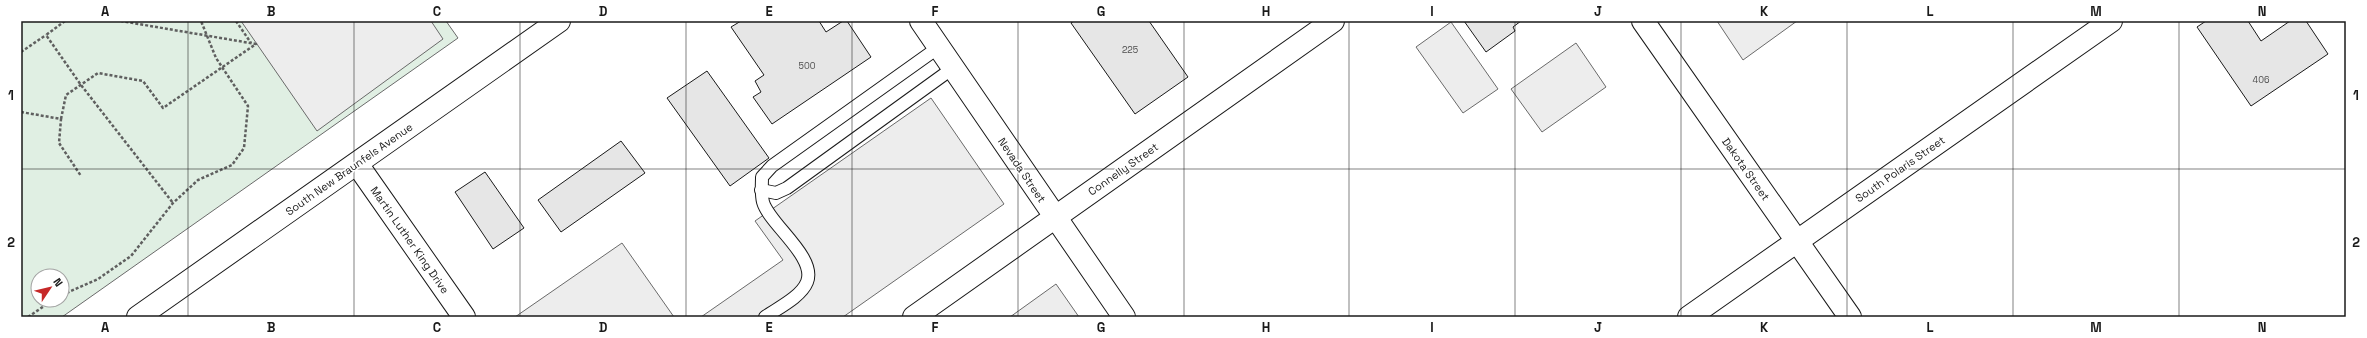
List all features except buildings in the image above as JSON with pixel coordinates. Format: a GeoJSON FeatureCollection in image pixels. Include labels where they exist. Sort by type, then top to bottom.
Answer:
{"type":"FeatureCollection","features":[{"type":"Feature","properties":{"kind":"street","name":"South New Braunfels Avenue"},"geometry":{"type":"LineString","coordinates":[[148,314],[559,21]]}},
{"type":"Feature","properties":{"kind":"street","name":"Nevada Street"},"geometry":{"type":"LineString","coordinates":[[921,21],[1124,317]]}},
{"type":"Feature","properties":{"kind":"street","name":"Connelly Street"},"geometry":{"type":"LineString","coordinates":[[914,317],[1333,21]]}},
{"type":"Feature","properties":{"kind":"street","name":"Dakota Street"},"geometry":{"type":"LineString","coordinates":[[1643,21],[1796,242],[1850,317]]}},
{"type":"Feature","properties":{"kind":"street","name":"South Polaris Street"},"geometry":{"type":"LineString","coordinates":[[1689,317],[2111,21]]}},
{"type":"Feature","properties":{"kind":"street","name":"Martin Luther King Drive"},"geometry":{"type":"LineString","coordinates":[[357,164],[464,317]]}},
{"type":"Feature","properties":{"kind":"lane"},"geometry":{"type":"LineString","coordinates":[[765,317],[799,293],[807,283],[808,276],[805,262],[763,203],[761,190],[762,177],[772,166],[939,47]]}},
{"type":"Feature","properties":{"kind":"lane"},"geometry":{"type":"LineString","coordinates":[[761,190],[776,193],[787,188],[953,68]]}},
{"type":"Feature","properties":{"kind":"path"},"geometry":{"type":"LineString","coordinates":[[21,52],[65,21]]}},
{"type":"Feature","properties":{"kind":"path"},"geometry":{"type":"LineString","coordinates":[[81,176],[59,143],[61,119],[66,95],[98,73],[143,81],[163,108],[256,44],[121,21]]}},
{"type":"Feature","properties":{"kind":"path"},"geometry":{"type":"LineString","coordinates":[[70,291],[98,279],[131,256],[173,203],[198,180],[232,165],[244,148],[248,106],[216,58],[202,21]]}},
{"type":"Feature","properties":{"kind":"path"},"geometry":{"type":"LineString","coordinates":[[236,21],[251,43]]}},
{"type":"Feature","properties":{"kind":"path"},"geometry":{"type":"LineString","coordinates":[[46,35],[81,85],[173,203]]}},
{"type":"Feature","properties":{"kind":"path"},"geometry":{"type":"LineString","coordinates":[[21,112],[61,119]]}},
{"type":"Feature","properties":{"kind":"path"},"geometry":{"type":"LineString","coordinates":[[28,317],[41,308]]}},
{"type":"Feature","properties":{"kind":"green space"},"geometry":{"type":"Polygon","coordinates":[[[21,21],[446,21],[458,38],[62,317],[21,317],[21,21]]]}},
{"type":"Feature","properties":{"kind":"shaded area"},"geometry":{"type":"Polygon","coordinates":[[[241,21],[431,21],[443,39],[317,131],[241,21]]]}},
{"type":"Feature","properties":{"kind":"shaded area"},"geometry":{"type":"Polygon","coordinates":[[[1717,21],[1797,21],[1743,60],[1717,21]]]}},
{"type":"Feature","properties":{"kind":"shaded area"},"geometry":{"type":"Polygon","coordinates":[[[1451,22],[1498,89],[1463,113],[1416,47],[1451,22]]]}},
{"type":"Feature","properties":{"kind":"shaded area"},"geometry":{"type":"Polygon","coordinates":[[[1576,43],[1606,87],[1542,132],[1511,89],[1576,43]]]}},
{"type":"Feature","properties":{"kind":"shaded area"},"geometry":{"type":"Polygon","coordinates":[[[931,98],[1004,204],[843,317],[701,317],[783,260],[755,221],[931,98]]]}},
{"type":"Feature","properties":{"kind":"shaded area"},"geometry":{"type":"Polygon","coordinates":[[[622,243],[674,317],[515,317],[622,243]]]}},
{"type":"Feature","properties":{"kind":"shaded area"},"geometry":{"type":"Polygon","coordinates":[[[1056,284],[1079,317],[1010,317],[1056,284]]]}}]}
